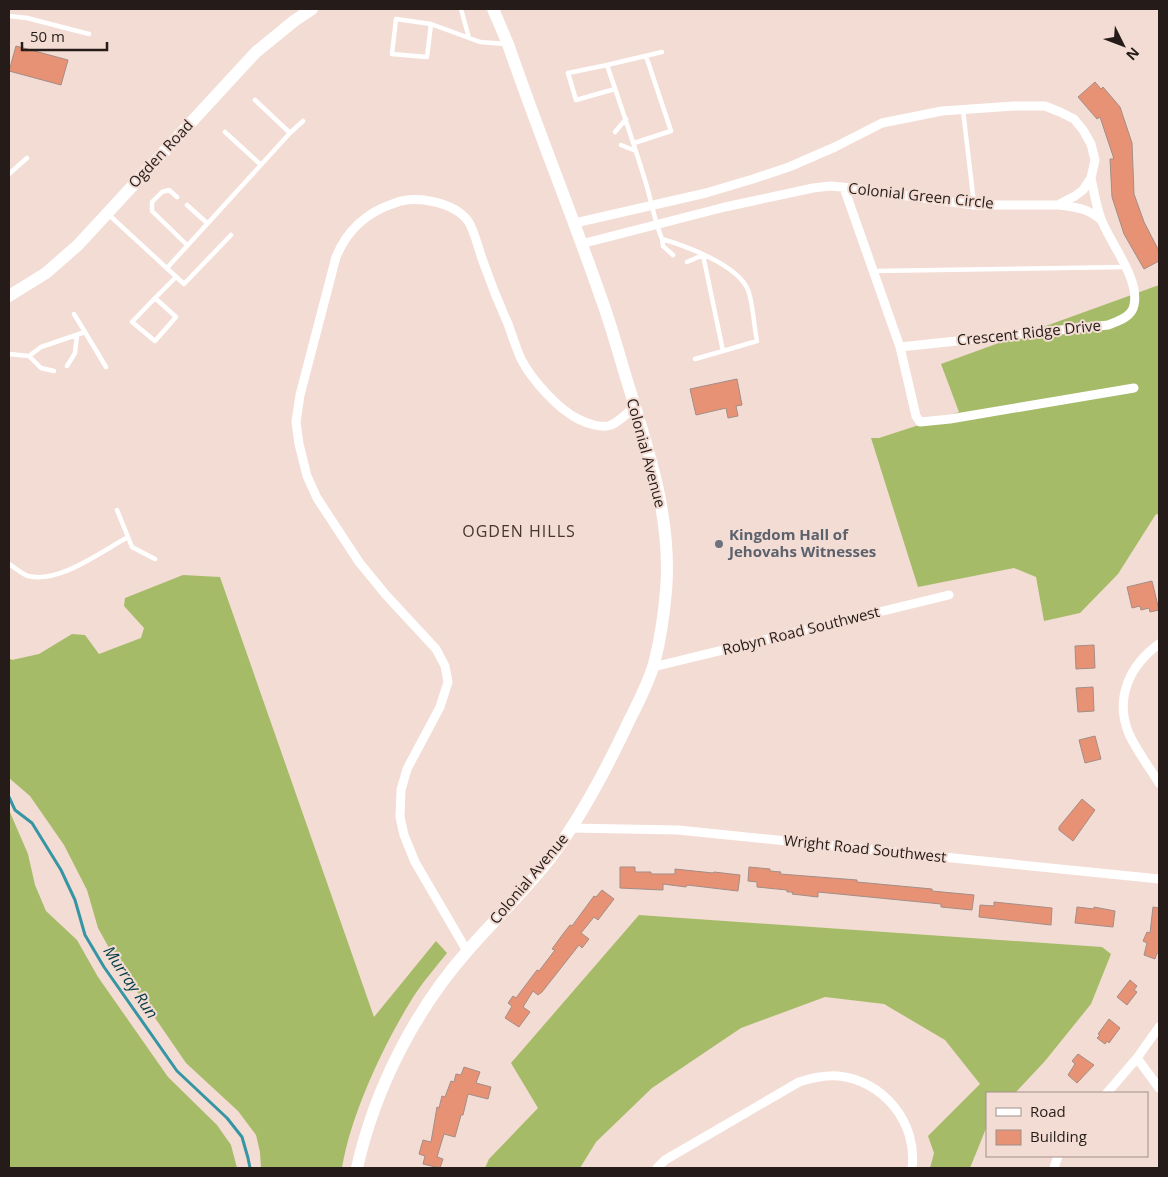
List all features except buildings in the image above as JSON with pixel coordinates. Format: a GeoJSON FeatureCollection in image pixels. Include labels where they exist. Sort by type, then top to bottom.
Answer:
{"type":"FeatureCollection","features":[{"type":"Feature","properties":{"kind":"main road","name":"Ogden Road"},"geometry":{"type":"LineString","coordinates":[[9,296],[46,274],[78,244],[256,52],[312,9]]}},
{"type":"Feature","properties":{"kind":"main road","name":"Colonial Avenue"},"geometry":{"type":"LineString","coordinates":[[357,1168],[384,1085],[424,1007],[467,951],[532,880],[551,856],[592,794],[621,738],[653,667],[666,591],[667,557],[661,497],[635,407],[601,297],[524,92],[508,44],[493,9]]}},
{"type":"Feature","properties":{"kind":"street"},"geometry":{"type":"LineString","coordinates":[[574,223],[706,193],[788,167],[835,147],[882,123],[963,109],[1014,106],[1045,106],[1060,112],[1074,119],[1092,144],[1095,160],[1091,178],[1083,190],[1058,206]]}},
{"type":"Feature","properties":{"kind":"street","name":"Crescent Ridge Drive"},"geometry":{"type":"LineString","coordinates":[[900,347],[1108,325],[1126,318],[1134,306],[1133,290],[1126,267],[1101,220],[1091,178]]}},
{"type":"Feature","properties":{"kind":"street","name":"Colonial Green Circle"},"geometry":{"type":"LineString","coordinates":[[581,244],[725,207],[830,186],[862,188],[878,192],[974,205],[1058,206],[1086,209],[1094,213],[1101,220]]}},
{"type":"Feature","properties":{"kind":"street"},"geometry":{"type":"LineString","coordinates":[[844,188],[900,347],[916,416],[920,422],[950,419],[1134,388]]}},
{"type":"Feature","properties":{"kind":"street"},"geometry":{"type":"LineString","coordinates":[[467,951],[415,862],[404,835],[400,817],[401,790],[407,769],[440,708],[448,682],[445,666],[436,649],[386,595],[359,562],[317,498],[307,476],[299,444],[296,422],[300,395],[336,257],[342,241],[358,224],[377,210],[397,202],[425,200],[448,206],[459,212],[469,222],[492,288],[522,359],[534,379],[548,395],[571,415],[596,425],[610,426],[635,407]]}},
{"type":"Feature","properties":{"kind":"street","name":"Robyn Road Southwest"},"geometry":{"type":"LineString","coordinates":[[653,667],[948,594]]}},
{"type":"Feature","properties":{"kind":"street"},"geometry":{"type":"LineString","coordinates":[[1159,644],[1132,671],[1126,684],[1124,715],[1129,734],[1159,783]]}},
{"type":"Feature","properties":{"kind":"street","name":"Wright Road Southwest"},"geometry":{"type":"LineString","coordinates":[[571,828],[678,830],[1159,879]]}},
{"type":"Feature","properties":{"kind":"street"},"geometry":{"type":"LineString","coordinates":[[1108,1092],[1137,1058],[1159,1027]]}},
{"type":"Feature","properties":{"kind":"street"},"geometry":{"type":"LineString","coordinates":[[1137,1058],[1159,1088]]}},
{"type":"Feature","properties":{"kind":"street"},"geometry":{"type":"LineString","coordinates":[[657,1168],[665,1160],[800,1082],[824,1076],[855,1079],[878,1091],[890,1101],[899,1113],[911,1137],[912,1168]]}},
{"type":"Feature","properties":{"kind":"lane"},"geometry":{"type":"LineString","coordinates":[[461,9],[468,38]]}},
{"type":"Feature","properties":{"kind":"lane"},"geometry":{"type":"LineString","coordinates":[[9,16],[27,18],[89,34]]}},
{"type":"Feature","properties":{"kind":"lane"},"geometry":{"type":"LineString","coordinates":[[431,24],[427,57],[392,54],[396,20],[431,24],[480,42],[508,44]]}},
{"type":"Feature","properties":{"kind":"lane"},"geometry":{"type":"LineString","coordinates":[[615,89],[576,100],[568,73],[662,52]]}},
{"type":"Feature","properties":{"kind":"lane"},"geometry":{"type":"LineString","coordinates":[[634,143],[671,131],[646,56]]}},
{"type":"Feature","properties":{"kind":"lane"},"geometry":{"type":"LineString","coordinates":[[607,65],[653,205],[656,226],[663,246],[673,255]]}},
{"type":"Feature","properties":{"kind":"lane"},"geometry":{"type":"LineString","coordinates":[[255,100],[290,133]]}},
{"type":"Feature","properties":{"kind":"lane"},"geometry":{"type":"LineString","coordinates":[[963,109],[974,205]]}},
{"type":"Feature","properties":{"kind":"lane"},"geometry":{"type":"LineString","coordinates":[[615,132],[626,119]]}},
{"type":"Feature","properties":{"kind":"lane"},"geometry":{"type":"LineString","coordinates":[[166,268],[260,164],[303,121]]}},
{"type":"Feature","properties":{"kind":"lane"},"geometry":{"type":"LineString","coordinates":[[225,132],[260,164]]}},
{"type":"Feature","properties":{"kind":"lane"},"geometry":{"type":"LineString","coordinates":[[621,145],[636,151]]}},
{"type":"Feature","properties":{"kind":"lane"},"geometry":{"type":"LineString","coordinates":[[9,174],[27,158]]}},
{"type":"Feature","properties":{"kind":"lane"},"geometry":{"type":"LineString","coordinates":[[177,197],[170,190],[162,192],[152,202],[152,211],[187,245]]}},
{"type":"Feature","properties":{"kind":"lane"},"geometry":{"type":"LineString","coordinates":[[186,205],[207,223]]}},
{"type":"Feature","properties":{"kind":"lane"},"geometry":{"type":"LineString","coordinates":[[107,213],[184,284],[231,235]]}},
{"type":"Feature","properties":{"kind":"lane"},"geometry":{"type":"LineString","coordinates":[[662,239],[681,244],[730,270],[748,290],[757,341],[695,359]]}},
{"type":"Feature","properties":{"kind":"lane"},"geometry":{"type":"LineString","coordinates":[[687,262],[703,255]]}},
{"type":"Feature","properties":{"kind":"lane"},"geometry":{"type":"LineString","coordinates":[[703,255],[723,350]]}},
{"type":"Feature","properties":{"kind":"lane"},"geometry":{"type":"LineString","coordinates":[[872,271],[1126,267]]}},
{"type":"Feature","properties":{"kind":"lane"},"geometry":{"type":"LineString","coordinates":[[155,298],[176,316],[155,341],[132,322],[155,298],[176,277]]}},
{"type":"Feature","properties":{"kind":"lane"},"geometry":{"type":"LineString","coordinates":[[74,314],[106,367]]}},
{"type":"Feature","properties":{"kind":"lane"},"geometry":{"type":"LineString","coordinates":[[29,356],[41,347],[85,332]]}},
{"type":"Feature","properties":{"kind":"lane"},"geometry":{"type":"LineString","coordinates":[[67,366],[75,353],[76,335]]}},
{"type":"Feature","properties":{"kind":"lane"},"geometry":{"type":"LineString","coordinates":[[9,354],[29,356],[41,368],[54,371]]}},
{"type":"Feature","properties":{"kind":"lane"},"geometry":{"type":"LineString","coordinates":[[117,510],[132,547],[155,559]]}},
{"type":"Feature","properties":{"kind":"lane"},"geometry":{"type":"LineString","coordinates":[[9,564],[28,576],[50,576],[73,568],[128,537]]}},
{"type":"Feature","properties":{"kind":"green space"},"geometry":{"type":"Polygon","coordinates":[[[1159,285],[1159,515],[1156,514],[1118,574],[1080,613],[1044,621],[1036,577],[1014,568],[918,587],[871,438],[879,438],[959,412],[941,364],[1159,285]]]}},
{"type":"Feature","properties":{"kind":"green space"},"geometry":{"type":"Polygon","coordinates":[[[183,575],[220,577],[374,1017],[436,941],[447,953],[412,999],[379,1059],[360,1103],[346,1147],[342,1168],[261,1168],[256,1135],[238,1111],[186,1063],[118,964],[98,928],[87,890],[64,845],[30,796],[9,778],[9,658],[12,660],[39,654],[72,634],[85,635],[99,654],[141,638],[144,628],[124,606],[125,598],[183,575]]]}},
{"type":"Feature","properties":{"kind":"green space"},"geometry":{"type":"Polygon","coordinates":[[[9,810],[28,854],[35,885],[46,911],[77,940],[98,977],[168,1077],[217,1125],[231,1145],[237,1168],[9,1168],[9,810]]]}},
{"type":"Feature","properties":{"kind":"green space"},"geometry":{"type":"Polygon","coordinates":[[[639,915],[1102,947],[1111,954],[1091,1004],[1045,1061],[1016,1092],[986,1092],[986,1128],[970,1168],[930,1168],[934,1153],[928,1136],[980,1084],[945,1040],[884,1004],[825,997],[741,1028],[652,1088],[596,1142],[580,1168],[485,1168],[489,1159],[538,1108],[511,1063],[639,915]]]}},
{"type":"Feature","properties":{"kind":"waterway","name":"Murray Run"},"geometry":{"type":"LineString","coordinates":[[9,797],[15,810],[32,823],[61,870],[75,900],[85,935],[104,967],[177,1071],[227,1118],[242,1137],[250,1168]]}},
{"type":"Feature","properties":{"kind":"place","name":"Kingdom Hall of Jehovahs Witnesses"},"geometry":{"type":"Point","coordinates":[719,544]}},
{"type":"Feature","properties":{"kind":"district","name":"OGDEN HILLS"},"geometry":{"type":"Point","coordinates":[519,531]}}]}
